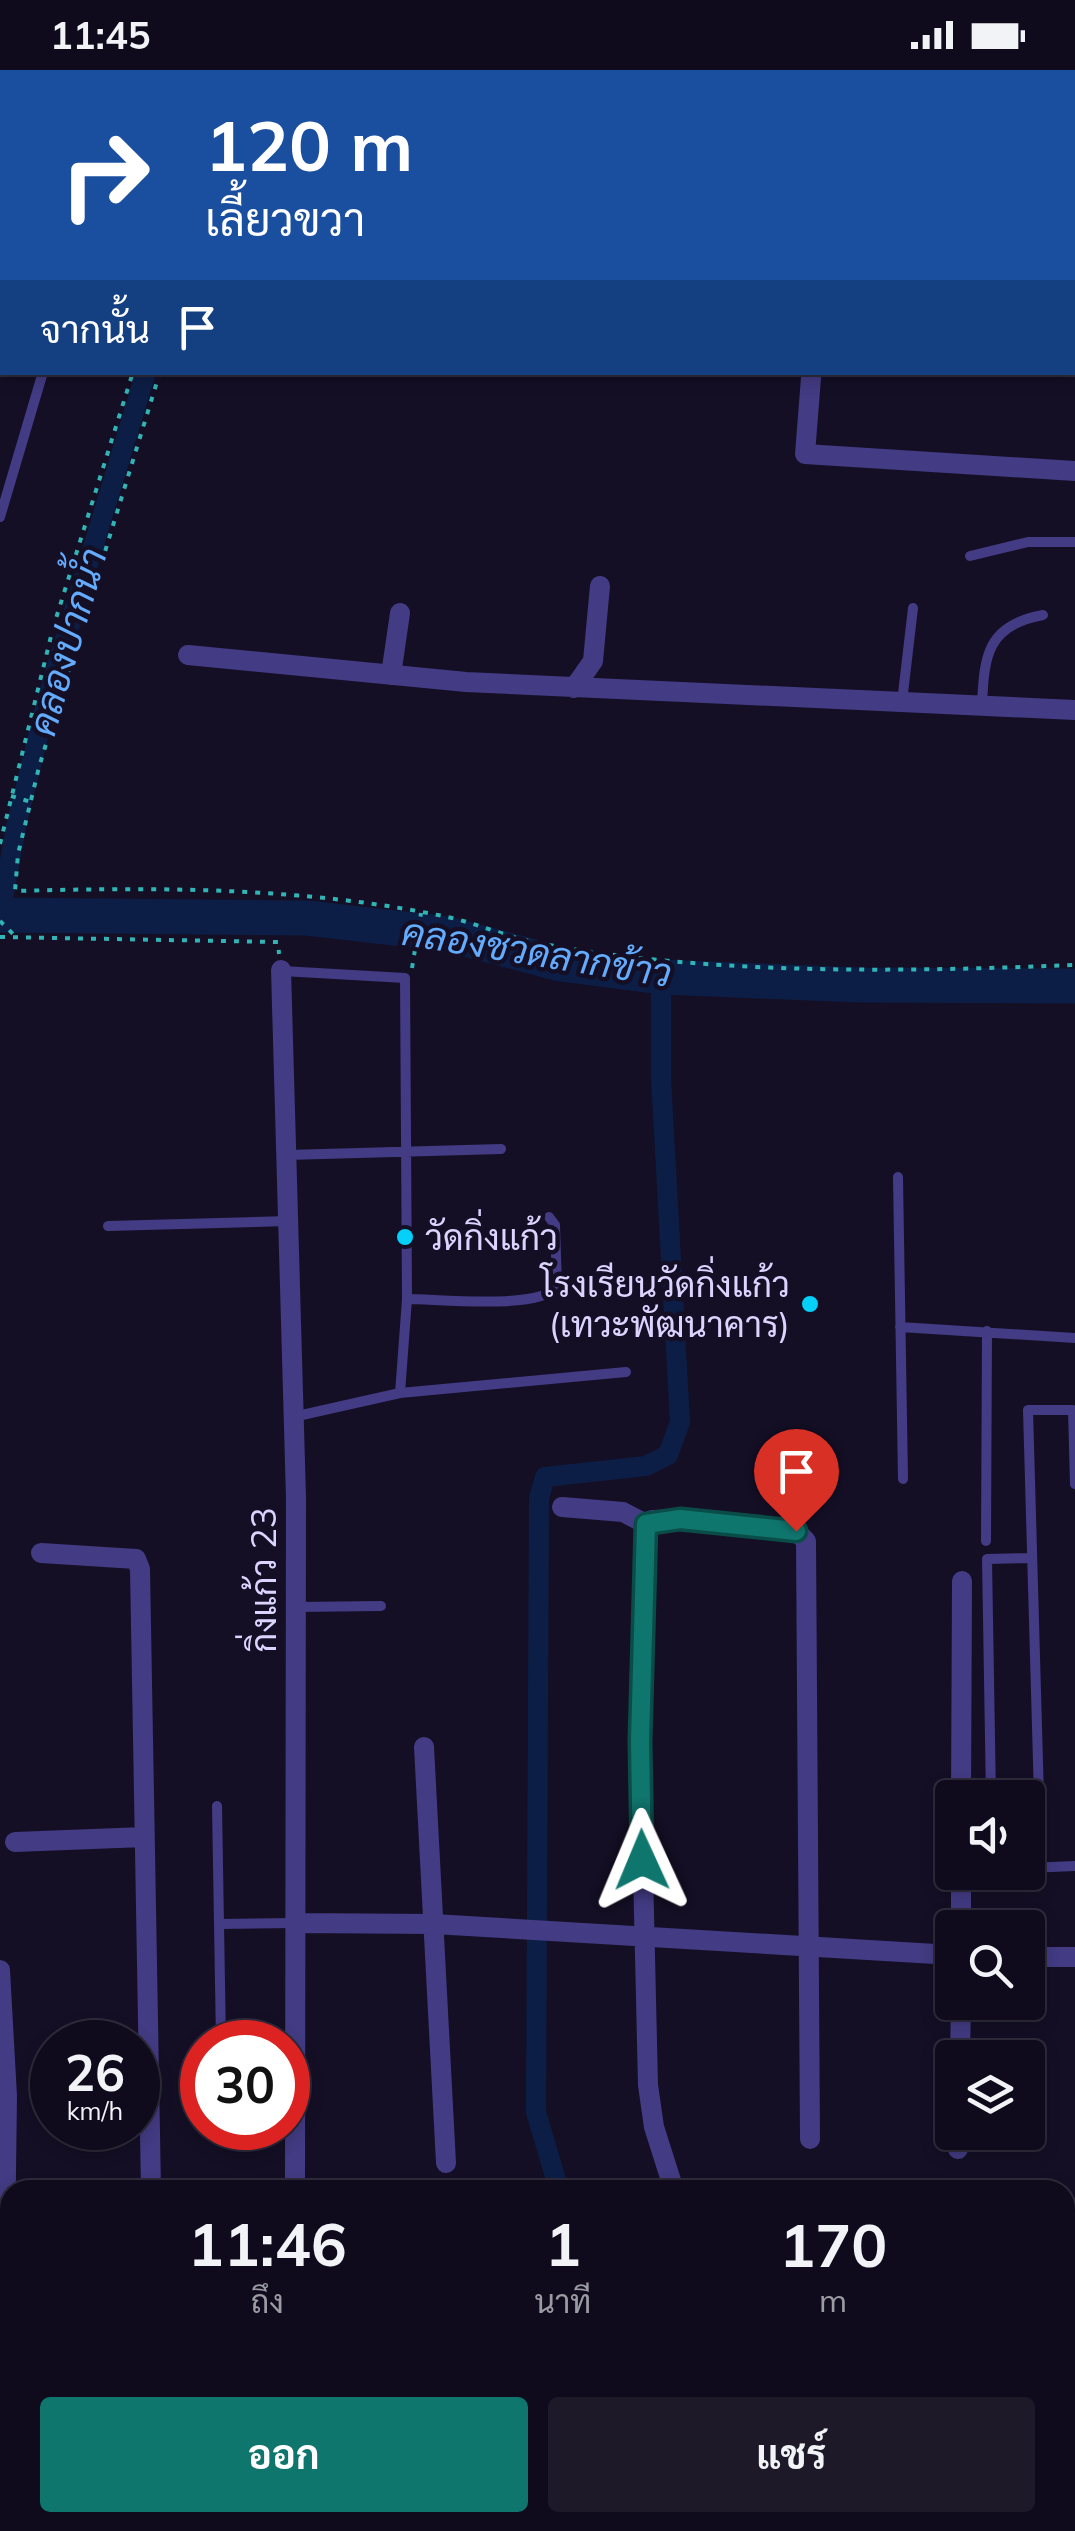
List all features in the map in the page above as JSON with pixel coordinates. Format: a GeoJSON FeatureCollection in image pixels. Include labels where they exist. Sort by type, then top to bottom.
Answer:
{"type":"FeatureCollection","features":[{"type":"Feature","properties":{"kind":"street"},"geometry":{"type":"LineString","coordinates":[[811,378],[804,454],[1075,471]]}},
{"type":"Feature","properties":{"kind":"street"},"geometry":{"type":"LineString","coordinates":[[574,688],[593,661],[600,586]]}},
{"type":"Feature","properties":{"kind":"street"},"geometry":{"type":"LineString","coordinates":[[391,675],[400,613]]}},
{"type":"Feature","properties":{"kind":"street"},"geometry":{"type":"LineString","coordinates":[[188,655],[574,688],[1075,710]]}},
{"type":"Feature","properties":{"kind":"street","name":"กิ่งแก้ว 23"},"geometry":{"type":"LineString","coordinates":[[281,970],[293,1417],[295,2180]]}},
{"type":"Feature","properties":{"kind":"street"},"geometry":{"type":"LineString","coordinates":[[562,1508],[624,1512],[646,1524],[680,1519],[796,1531],[806,1542],[810,2138]]}},
{"type":"Feature","properties":{"kind":"street"},"geometry":{"type":"LineString","coordinates":[[646,1524],[640,1741],[648,2086],[654,2127],[671,2180]]}},
{"type":"Feature","properties":{"kind":"street"},"geometry":{"type":"LineString","coordinates":[[41,1552],[119,1556],[139,1562],[151,2180]]}},
{"type":"Feature","properties":{"kind":"street"},"geometry":{"type":"LineString","coordinates":[[962,1581],[962,1780]]}},
{"type":"Feature","properties":{"kind":"street"},"geometry":{"type":"LineString","coordinates":[[424,1748],[446,2163]]}},
{"type":"Feature","properties":{"kind":"street"},"geometry":{"type":"LineString","coordinates":[[15,1842],[144,1837]]}},
{"type":"Feature","properties":{"kind":"street"},"geometry":{"type":"LineString","coordinates":[[294,1922],[434,1924],[644,1940],[935,1954]]}},
{"type":"Feature","properties":{"kind":"street"},"geometry":{"type":"LineString","coordinates":[[1045,1957],[1075,1958]]}},
{"type":"Feature","properties":{"kind":"street"},"geometry":{"type":"LineString","coordinates":[[0,1970],[7,2096],[6,2180]]}},
{"type":"Feature","properties":{"kind":"lane"},"geometry":{"type":"LineString","coordinates":[[0,517],[42,375]]}},
{"type":"Feature","properties":{"kind":"lane"},"geometry":{"type":"LineString","coordinates":[[970,556],[1028,542],[1075,542]]}},
{"type":"Feature","properties":{"kind":"lane"},"geometry":{"type":"LineString","coordinates":[[902,704],[913,608]]}},
{"type":"Feature","properties":{"kind":"lane"},"geometry":{"type":"LineString","coordinates":[[982,706],[988,653],[997,636],[1016,620],[1043,615]]}},
{"type":"Feature","properties":{"kind":"lane"},"geometry":{"type":"LineString","coordinates":[[281,970],[404,978],[407,1299],[400,1393]]}},
{"type":"Feature","properties":{"kind":"lane"},"geometry":{"type":"LineString","coordinates":[[286,1155],[408,1155],[501,1149]]}},
{"type":"Feature","properties":{"kind":"lane"},"geometry":{"type":"LineString","coordinates":[[898,1177],[903,1479]]}},
{"type":"Feature","properties":{"kind":"lane"},"geometry":{"type":"LineString","coordinates":[[407,1299],[532,1300],[552,1294],[557,1287],[555,1226],[548,1217]]}},
{"type":"Feature","properties":{"kind":"lane"},"geometry":{"type":"LineString","coordinates":[[108,1226],[288,1221]]}},
{"type":"Feature","properties":{"kind":"lane"},"geometry":{"type":"LineString","coordinates":[[900,1327],[1075,1338]]}},
{"type":"Feature","properties":{"kind":"lane"},"geometry":{"type":"LineString","coordinates":[[986,1541],[987,1331]]}},
{"type":"Feature","properties":{"kind":"lane"},"geometry":{"type":"LineString","coordinates":[[293,1417],[400,1393],[626,1372]]}},
{"type":"Feature","properties":{"kind":"lane"},"geometry":{"type":"LineString","coordinates":[[1038,1780],[1028,1410],[1073,1410],[1075,1484]]}},
{"type":"Feature","properties":{"kind":"lane"},"geometry":{"type":"LineString","coordinates":[[990,1780],[987,1560],[1032,1558]]}},
{"type":"Feature","properties":{"kind":"lane"},"geometry":{"type":"LineString","coordinates":[[295,1607],[380,1606]]}},
{"type":"Feature","properties":{"kind":"lane"},"geometry":{"type":"LineString","coordinates":[[217,1806],[221,2020]]}},
{"type":"Feature","properties":{"kind":"lane"},"geometry":{"type":"LineString","coordinates":[[1045,1868],[1075,1866]]}},
{"type":"Feature","properties":{"kind":"lane"},"geometry":{"type":"LineString","coordinates":[[220,1924],[294,1922]]}},
{"type":"Feature","properties":{"kind":"path"},"geometry":{"type":"LineString","coordinates":[[0,844],[53,628],[132,375]]}},
{"type":"Feature","properties":{"kind":"path"},"geometry":{"type":"LineString","coordinates":[[159,375],[76,634],[30,802],[15,891],[225,891],[421,913],[524,940],[622,956],[849,968],[1075,965]]}},
{"type":"Feature","properties":{"kind":"path"},"geometry":{"type":"LineString","coordinates":[[10,795],[30,802]]}},
{"type":"Feature","properties":{"kind":"path"},"geometry":{"type":"LineString","coordinates":[[414,953],[421,913]]}},
{"type":"Feature","properties":{"kind":"path"},"geometry":{"type":"LineString","coordinates":[[0,921],[16,937]]}},
{"type":"Feature","properties":{"kind":"path"},"geometry":{"type":"LineString","coordinates":[[0,938],[278,942],[281,970]]}},
{"type":"Feature","properties":{"kind":"waterway","name":"คลองปากน้ำ"},"geometry":{"type":"LineString","coordinates":[[0,915],[17,822],[47,700],[145,375]]}},
{"type":"Feature","properties":{"kind":"waterway","name":"คลองชวดลากข้าว"},"geometry":{"type":"LineString","coordinates":[[0,915],[307,918],[447,934],[561,964],[661,977],[859,985],[1075,986]]}},
{"type":"Feature","properties":{"kind":"waterway"},"geometry":{"type":"LineString","coordinates":[[556,2180],[536,2112],[539,1498],[545,1477],[646,1466],[668,1455],[680,1422],[661,1078],[661,977]]}},
{"type":"Feature","properties":{"kind":"place","name":"วัดกิ่งแก้ว"},"geometry":{"type":"Point","coordinates":[405,1237]}},
{"type":"Feature","properties":{"kind":"place","name":"โรงเรียนวัดกิ่งแก้ว (เทวะพัฒนาคาร)"},"geometry":{"type":"Point","coordinates":[810,1304]}},
{"type":"Feature","properties":{"kind":"route"},"geometry":{"type":"LineString","coordinates":[[642,1860],[640,1741],[646,1524],[652,1520],[680,1519],[796,1531]]}}]}
